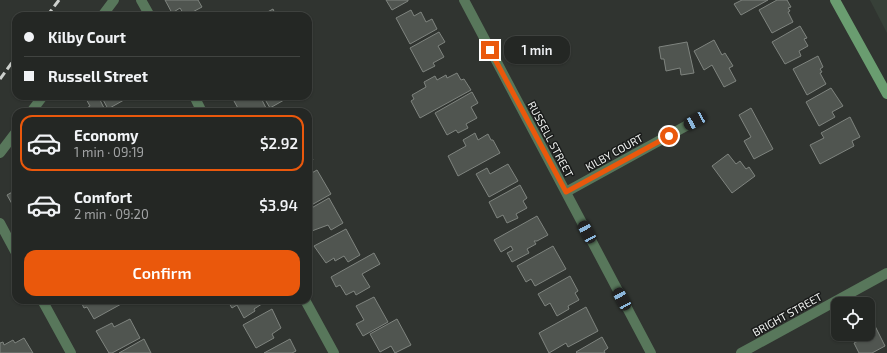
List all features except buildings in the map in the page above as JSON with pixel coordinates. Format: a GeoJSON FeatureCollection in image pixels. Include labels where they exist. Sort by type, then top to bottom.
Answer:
{"type":"FeatureCollection","features":[{"type":"Feature","properties":{"kind":"main road"},"geometry":{"type":"LineString","coordinates":[[835,0],[887,94]]}},
{"type":"Feature","properties":{"kind":"street"},"geometry":{"type":"LineString","coordinates":[[105,12],[114,0]]}},
{"type":"Feature","properties":{"kind":"street"},"geometry":{"type":"LineString","coordinates":[[141,0],[148,12]]}},
{"type":"Feature","properties":{"kind":"street","name":"RUSSELL STREET"},"geometry":{"type":"LineString","coordinates":[[464,0],[651,353]]}},
{"type":"Feature","properties":{"kind":"street","name":"KILBY COURT"},"geometry":{"type":"LineString","coordinates":[[566,192],[695,121]]}},
{"type":"Feature","properties":{"kind":"street"},"geometry":{"type":"LineString","coordinates":[[0,153],[12,137]]}},
{"type":"Feature","properties":{"kind":"street"},"geometry":{"type":"LineString","coordinates":[[0,223],[12,246]]}},
{"type":"Feature","properties":{"kind":"street","name":"BRIGHT STREET"},"geometry":{"type":"LineString","coordinates":[[741,353],[887,274]]}},
{"type":"Feature","properties":{"kind":"street"},"geometry":{"type":"LineString","coordinates":[[44,304],[70,353]]}},
{"type":"Feature","properties":{"kind":"street"},"geometry":{"type":"LineString","coordinates":[[307,304],[334,353]]}},
{"type":"Feature","properties":{"kind":"shaded area"},"geometry":{"type":"Polygon","coordinates":[[[870,0],[887,0],[887,33],[870,0]]]}},
{"type":"Feature","properties":{"kind":"railway"},"geometry":{"type":"LineString","coordinates":[[50,12],[59,0]]}},
{"type":"Feature","properties":{"kind":"railway"},"geometry":{"type":"LineString","coordinates":[[0,79],[12,62]]}},
{"type":"Feature","properties":{"kind":"route"},"geometry":{"type":"LineString","coordinates":[[490,50],[566,192],[669,136]]}}]}
